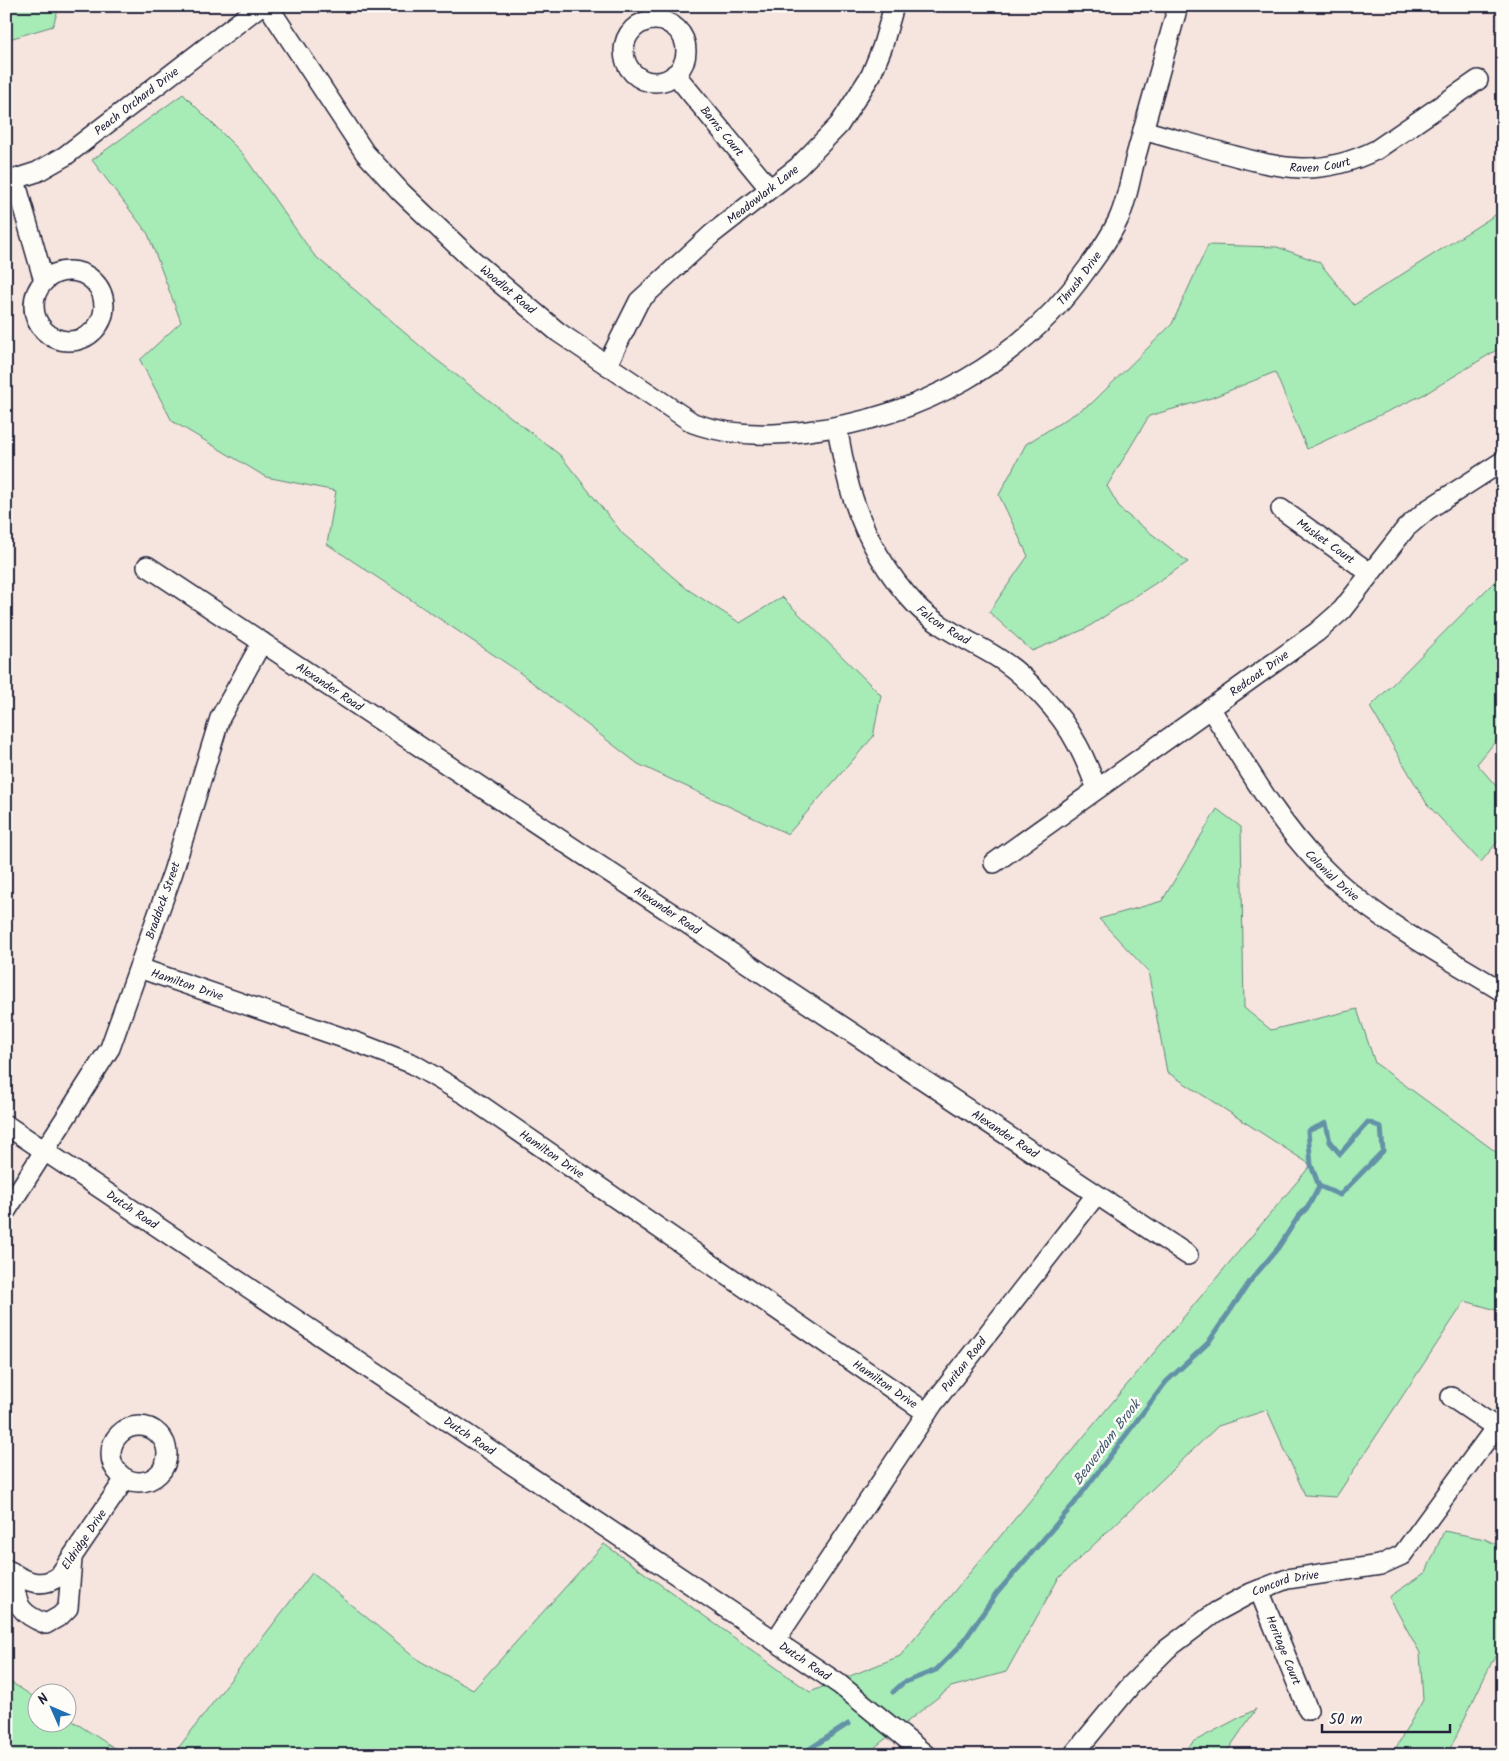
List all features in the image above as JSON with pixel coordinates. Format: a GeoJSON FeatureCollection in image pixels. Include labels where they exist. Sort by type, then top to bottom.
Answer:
{"type":"FeatureCollection","features":[{"type":"Feature","properties":{"kind":"street","name":"Peach Orchard Drive"},"geometry":{"type":"LineString","coordinates":[[10,181],[38,172],[65,156],[260,6]]}},
{"type":"Feature","properties":{"kind":"street","name":"Woodlot Road"},"geometry":{"type":"LineString","coordinates":[[268,6],[365,153],[401,192],[476,263],[558,332],[693,423],[712,430],[753,434],[794,433],[837,428]]}},
{"type":"Feature","properties":{"kind":"street","name":"Meadowlark Lane"},"geometry":{"type":"LineString","coordinates":[[607,365],[639,301],[712,234],[798,167],[820,147],[856,101],[882,48],[894,6]]}},
{"type":"Feature","properties":{"kind":"street","name":"Thrush Drive"},"geometry":{"type":"LineString","coordinates":[[837,428],[906,409],[950,389],[986,368],[1019,344],[1049,316],[1076,285],[1100,251],[1119,217],[1178,6]]}},
{"type":"Feature","properties":{"kind":"street","name":"Barns Court"},"geometry":{"type":"LineString","coordinates":[[675,74],[769,188]]}},
{"type":"Feature","properties":{"kind":"street","name":"Raven Court"},"geometry":{"type":"LineString","coordinates":[[1143,130],[1273,166],[1298,169],[1330,166],[1362,157],[1376,150],[1478,80]]}},
{"type":"Feature","properties":{"kind":"street"},"geometry":{"type":"LineString","coordinates":[[10,181],[44,281]]}},
{"type":"Feature","properties":{"kind":"street","name":"Falcon Road"},"geometry":{"type":"LineString","coordinates":[[837,428],[852,498],[893,580],[917,606],[939,622],[997,657],[1027,681],[1052,709],[1076,742],[1097,789]]}},
{"type":"Feature","properties":{"kind":"street","name":"Redcoat Drive"},"geometry":{"type":"LineString","coordinates":[[994,863],[1317,632],[1342,610],[1406,528],[1420,516],[1503,461]]}},
{"type":"Feature","properties":{"kind":"street","name":"Musket Court"},"geometry":{"type":"LineString","coordinates":[[1281,509],[1370,572]]}},
{"type":"Feature","properties":{"kind":"street","name":"Alexander Road"},"geometry":{"type":"LineString","coordinates":[[148,566],[1188,1255]]}},
{"type":"Feature","properties":{"kind":"street","name":"Braddock Street"},"geometry":{"type":"LineString","coordinates":[[6,1211],[110,1048],[173,872],[220,718],[262,642]]}},
{"type":"Feature","properties":{"kind":"street","name":"Colonial Drive"},"geometry":{"type":"LineString","coordinates":[[1210,708],[1282,818],[1319,864],[1348,892],[1380,916],[1503,992]]}},
{"type":"Feature","properties":{"kind":"street","name":"Hamilton Drive"},"geometry":{"type":"LineString","coordinates":[[139,968],[352,1041],[413,1064],[466,1095],[927,1413]]}},
{"type":"Feature","properties":{"kind":"street","name":"Dutch Road"},"geometry":{"type":"LineString","coordinates":[[6,1125],[839,1684],[926,1755]]}},
{"type":"Feature","properties":{"kind":"street","name":"Puritan Road"},"geometry":{"type":"LineString","coordinates":[[775,1641],[927,1413],[1096,1195]]}},
{"type":"Feature","properties":{"kind":"street"},"geometry":{"type":"LineString","coordinates":[[1452,1397],[1499,1429]]}},
{"type":"Feature","properties":{"kind":"street","name":"Concord Drive"},"geometry":{"type":"LineString","coordinates":[[1073,1755],[1131,1685],[1168,1649],[1216,1612],[1259,1590],[1287,1579],[1380,1565],[1402,1555],[1499,1429]]}},
{"type":"Feature","properties":{"kind":"street","name":"Eldridge Drive"},"geometry":{"type":"LineString","coordinates":[[9,1571],[24,1580],[34,1582],[53,1580],[59,1576],[125,1479]]}},
{"type":"Feature","properties":{"kind":"street"},"geometry":{"type":"LineString","coordinates":[[9,1571],[18,1606],[30,1617],[46,1624],[60,1616],[68,1608],[72,1557]]}},
{"type":"Feature","properties":{"kind":"street","name":"Heritage Court"},"geometry":{"type":"LineString","coordinates":[[1259,1590],[1308,1710]]}},
{"type":"Feature","properties":{"kind":"green space"},"geometry":{"type":"Polygon","coordinates":[[[6,6],[59,6],[53,26],[6,40],[6,6]]]}},
{"type":"Feature","properties":{"kind":"green space"},"geometry":{"type":"Polygon","coordinates":[[[183,94],[242,153],[314,255],[433,357],[560,455],[623,534],[687,589],[740,623],[782,597],[881,695],[873,737],[788,834],[638,764],[515,669],[327,544],[336,491],[266,477],[172,421],[140,360],[181,322],[148,234],[92,160],[183,94]]]}},
{"type":"Feature","properties":{"kind":"green space"},"geometry":{"type":"Polygon","coordinates":[[[1503,210],[1503,346],[1425,394],[1307,449],[1275,372],[1211,398],[1149,416],[1107,486],[1121,510],[1188,562],[1085,629],[1032,651],[989,612],[1028,556],[999,495],[1026,444],[1092,403],[1172,324],[1208,245],[1277,247],[1319,262],[1354,305],[1503,210]]]}},
{"type":"Feature","properties":{"kind":"green space"},"geometry":{"type":"Polygon","coordinates":[[[1503,577],[1503,732],[1477,764],[1503,794],[1503,835],[1481,862],[1427,804],[1370,707],[1495,581],[1503,577]]]}},
{"type":"Feature","properties":{"kind":"green space"},"geometry":{"type":"Polygon","coordinates":[[[1217,809],[1241,827],[1244,1008],[1271,1030],[1357,1009],[1375,1063],[1503,1157],[1503,1312],[1465,1301],[1336,1497],[1305,1495],[1267,1410],[1218,1426],[1058,1579],[1006,1672],[951,1687],[865,1755],[173,1755],[312,1573],[420,1661],[473,1690],[604,1544],[810,1692],[900,1656],[1311,1165],[1167,1072],[1148,971],[1099,919],[1162,901],[1217,809]]]}},
{"type":"Feature","properties":{"kind":"green space"},"geometry":{"type":"Polygon","coordinates":[[[1444,1531],[1485,1539],[1503,1548],[1503,1639],[1447,1755],[1392,1755],[1423,1700],[1420,1653],[1389,1597],[1426,1572],[1444,1531]]]}},
{"type":"Feature","properties":{"kind":"green space"},"geometry":{"type":"Polygon","coordinates":[[[6,1679],[28,1693],[28,1734],[78,1734],[78,1724],[125,1755],[6,1755],[6,1679]]]}},
{"type":"Feature","properties":{"kind":"green space"},"geometry":{"type":"Polygon","coordinates":[[[1256,1709],[1228,1750],[1228,1755],[1182,1755],[1193,1742],[1256,1709]]]}},
{"type":"Feature","properties":{"kind":"waterway"},"geometry":{"type":"LineString","coordinates":[[1368,1122],[1381,1127],[1383,1151],[1340,1195],[1319,1186],[1311,1165],[1308,1131],[1326,1123],[1330,1142],[1340,1154],[1368,1122]]}},
{"type":"Feature","properties":{"kind":"waterway","name":"Beaverdam Brook"},"geometry":{"type":"LineString","coordinates":[[893,1692],[903,1683],[936,1670],[961,1645],[997,1593],[1073,1505],[1166,1382],[1208,1343],[1251,1280],[1278,1248],[1298,1217],[1308,1207],[1319,1186]]}},
{"type":"Feature","properties":{"kind":"waterway","name":"Beaverdam Brook"},"geometry":{"type":"LineString","coordinates":[[800,1755],[848,1724]]}}]}
